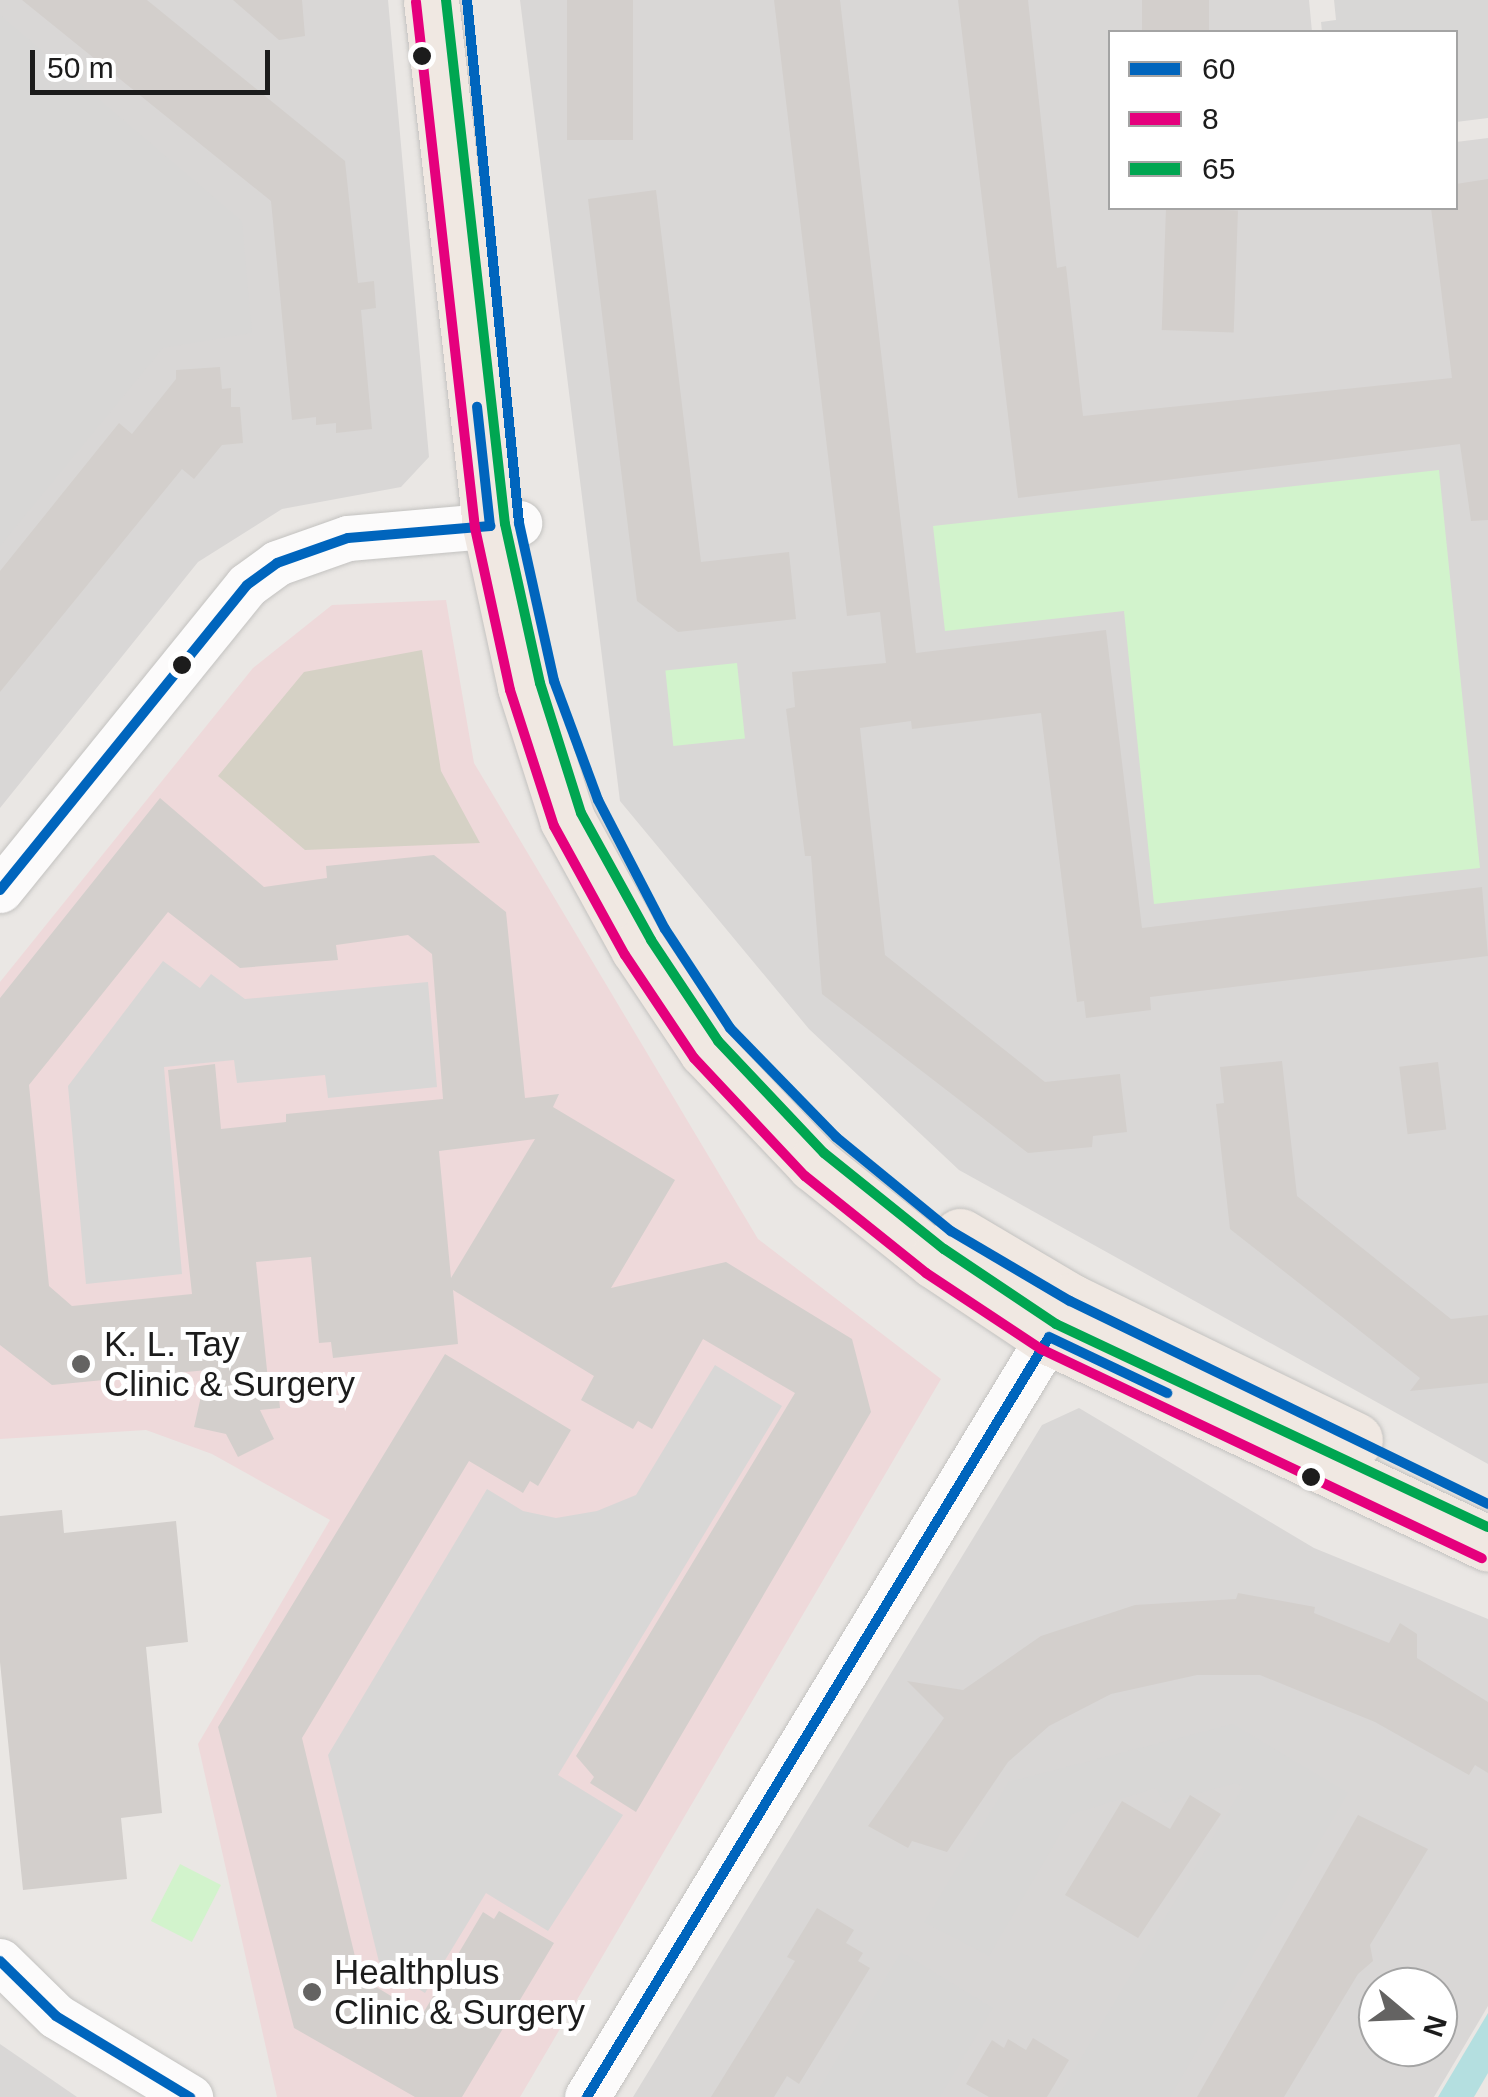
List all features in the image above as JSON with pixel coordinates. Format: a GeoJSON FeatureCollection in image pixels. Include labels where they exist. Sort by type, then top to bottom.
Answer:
{"type":"FeatureCollection","features":[{"type":"Feature","properties":{"kind":"main road"},"geometry":{"type":"LineString","coordinates":[[431,0],[472,195]]}},
{"type":"Feature","properties":{"kind":"main road"},"geometry":{"type":"LineString","coordinates":[[467,0],[472,195],[525,687],[567,820],[638,948],[706,1050],[814,1164],[935,1261],[1488,1504]]}},
{"type":"Feature","properties":{"kind":"main road"},"geometry":{"type":"LineString","coordinates":[[1060,1319],[1488,1544]]}},
{"type":"Feature","properties":{"kind":"street"},"geometry":{"type":"LineString","coordinates":[[0,890],[247,585],[277,563],[348,538],[505,524]]}},
{"type":"Feature","properties":{"kind":"street"},"geometry":{"type":"LineString","coordinates":[[586,2097],[1060,1319]]}},
{"type":"Feature","properties":{"kind":"street"},"geometry":{"type":"LineString","coordinates":[[0,1961],[56,2016],[190,2097]]}},
{"type":"Feature","properties":{"kind":"shaded area"},"geometry":{"type":"Polygon","coordinates":[[[0,0],[388,0],[429,457],[401,487],[282,509],[198,562],[0,808],[0,0]]]}},
{"type":"Feature","properties":{"kind":"shaded area"},"geometry":{"type":"Polygon","coordinates":[[[520,0],[1309,0],[1312,30],[1108,30],[1108,210],[1458,210],[1458,142],[1488,138],[1488,1464],[959,1170],[809,1029],[620,801],[520,0]]]}},
{"type":"Feature","properties":{"kind":"shaded area"},"geometry":{"type":"Polygon","coordinates":[[[1334,0],[1488,0],[1488,118],[1458,122],[1458,30],[1322,30],[1321,22],[1336,20],[1334,0]]]}},
{"type":"Feature","properties":{"kind":"shaded area"},"geometry":{"type":"Polygon","coordinates":[[[0,15],[242,221],[252,333],[163,348],[0,546],[0,15]]]}},
{"type":"Feature","properties":{"kind":"shaded area"},"geometry":{"type":"Polygon","coordinates":[[[446,600],[474,763],[758,1239],[941,1379],[520,2097],[277,2097],[198,1744],[330,1520],[212,1454],[146,1430],[0,1439],[0,982],[253,668],[332,605],[446,600]]]}},
{"type":"Feature","properties":{"kind":"shaded area"},"geometry":{"type":"Polygon","coordinates":[[[422,650],[441,771],[480,843],[305,850],[218,776],[304,672],[422,650]]]}},
{"type":"Feature","properties":{"kind":"shaded area"},"geometry":{"type":"Polygon","coordinates":[[[163,961],[200,988],[211,974],[245,999],[428,982],[437,1087],[328,1098],[325,1075],[237,1083],[234,1060],[164,1067],[182,1274],[86,1284],[68,1086],[163,961]]]}},
{"type":"Feature","properties":{"kind":"shaded area"},"geometry":{"type":"Polygon","coordinates":[[[715,1365],[782,1406],[558,1775],[623,1815],[548,1931],[486,1893],[425,1993],[380,1966],[328,1755],[487,1489],[523,1511],[556,1518],[597,1511],[636,1495],[715,1365]]]}},
{"type":"Feature","properties":{"kind":"shaded area"},"geometry":{"type":"Polygon","coordinates":[[[1079,1408],[1314,1548],[1488,1619],[1488,2006],[1458,2057],[1458,1967],[1358,1967],[1358,2067],[1452,2067],[1434,2097],[633,2097],[1042,1425],[1079,1408]]]}},
{"type":"Feature","properties":{"kind":"shaded area"},"geometry":{"type":"Polygon","coordinates":[[[1233,1724],[1348,1793],[1170,2097],[1058,2097],[1243,1787],[1236,1783],[1164,1803],[1156,1788],[1072,1814],[989,1956],[924,1922],[1008,1782],[1233,1724]]]}},
{"type":"Feature","properties":{"kind":"shaded area"},"geometry":{"type":"Polygon","coordinates":[[[901,1952],[993,2008],[940,2097],[814,2097],[901,1952]]]}},
{"type":"Feature","properties":{"kind":"shaded area"},"geometry":{"type":"Polygon","coordinates":[[[0,2044],[77,2097],[0,2097],[0,2044]]]}},
{"type":"Feature","properties":{"kind":"green space"},"geometry":{"type":"Polygon","coordinates":[[[1439,470],[1480,868],[1154,904],[1124,611],[945,631],[933,526],[1439,470]]]}},
{"type":"Feature","properties":{"kind":"green space"},"geometry":{"type":"Polygon","coordinates":[[[737,663],[745,739],[673,746],[665,671],[737,663]]]}},
{"type":"Feature","properties":{"kind":"green space"},"geometry":{"type":"Polygon","coordinates":[[[180,1864],[221,1885],[192,1942],[151,1921],[180,1864]]]}},
{"type":"Feature","properties":{"kind":"water"},"geometry":{"type":"Polygon","coordinates":[[[1488,2013],[1488,2073],[1474,2097],[1438,2097],[1488,2013]]]}},
{"type":"Feature","properties":{"kind":"building"},"geometry":{"type":"Polygon","coordinates":[[[22,0],[147,0],[345,161],[358,283],[374,281],[376,308],[361,310],[372,429],[336,433],[336,423],[316,425],[316,417],[292,420],[271,201],[22,0]]]}},
{"type":"Feature","properties":{"kind":"building"},"geometry":{"type":"Polygon","coordinates":[[[233,0],[302,0],[305,36],[279,40],[233,0]]]}},
{"type":"Feature","properties":{"kind":"building"},"geometry":{"type":"Polygon","coordinates":[[[567,0],[633,0],[633,140],[567,140],[567,0]]]}},
{"type":"Feature","properties":{"kind":"building"},"geometry":{"type":"Polygon","coordinates":[[[774,0],[840,0],[916,653],[1106,630],[1142,928],[1482,887],[1488,956],[1150,997],[1151,1010],[1086,1018],[1084,1001],[1077,1002],[1041,713],[912,729],[911,721],[860,728],[885,955],[1045,1082],[1120,1074],[1127,1132],[1093,1136],[1092,1147],[1028,1153],[822,994],[811,856],[805,856],[786,709],[795,707],[792,672],[886,663],[880,612],[847,616],[774,0]]]}},
{"type":"Feature","properties":{"kind":"building"},"geometry":{"type":"Polygon","coordinates":[[[958,0],[1028,0],[1057,268],[1066,266],[1083,416],[1452,378],[1431,210],[1458,210],[1458,184],[1488,179],[1488,520],[1471,521],[1460,444],[1018,498],[958,0]]]}},
{"type":"Feature","properties":{"kind":"building"},"geometry":{"type":"Polygon","coordinates":[[[1142,0],[1209,0],[1209,30],[1142,30],[1142,0]]]}},
{"type":"Feature","properties":{"kind":"building"},"geometry":{"type":"Polygon","coordinates":[[[656,190],[701,562],[789,552],[796,619],[678,632],[637,601],[588,199],[656,190]]]}},
{"type":"Feature","properties":{"kind":"building"},"geometry":{"type":"Polygon","coordinates":[[[1166,210],[1238,211],[1234,332],[1162,330],[1166,210]]]}},
{"type":"Feature","properties":{"kind":"building"},"geometry":{"type":"Polygon","coordinates":[[[220,367],[222,389],[231,388],[231,407],[240,407],[243,443],[222,445],[194,479],[182,469],[0,692],[0,571],[119,423],[132,434],[176,379],[176,370],[220,367]]]}},
{"type":"Feature","properties":{"kind":"building"},"geometry":{"type":"Polygon","coordinates":[[[160,798],[264,887],[327,878],[326,866],[434,855],[506,912],[525,1098],[559,1094],[553,1107],[675,1180],[611,1288],[726,1262],[852,1339],[871,1412],[636,1812],[590,1783],[594,1777],[576,1756],[795,1393],[703,1339],[652,1429],[638,1421],[633,1429],[581,1400],[594,1376],[453,1290],[458,1344],[333,1358],[331,1342],[319,1343],[311,1257],[256,1262],[268,1380],[277,1379],[280,1408],[260,1410],[274,1439],[238,1457],[226,1434],[194,1427],[207,1370],[52,1385],[0,1345],[0,998],[160,798]],[[168,912],[29,1085],[49,1286],[72,1306],[192,1294],[168,1070],[215,1064],[221,1129],[286,1122],[286,1114],[443,1099],[432,954],[408,935],[336,945],[338,960],[240,968],[168,912]],[[535,1139],[439,1151],[451,1278],[535,1139]]]}},
{"type":"Feature","properties":{"kind":"building"},"geometry":{"type":"Polygon","coordinates":[[[1282,1061],[1297,1196],[1451,1319],[1488,1315],[1488,1383],[1410,1391],[1420,1378],[1230,1229],[1216,1104],[1224,1103],[1220,1067],[1282,1061]]]}},
{"type":"Feature","properties":{"kind":"building"},"geometry":{"type":"Polygon","coordinates":[[[1438,1062],[1446,1129],[1408,1134],[1399,1067],[1438,1062]]]}},
{"type":"Feature","properties":{"kind":"building"},"geometry":{"type":"Polygon","coordinates":[[[445,1354],[571,1430],[538,1486],[530,1481],[523,1493],[469,1461],[302,1738],[360,1977],[422,2015],[483,1912],[494,1919],[499,1911],[554,1943],[462,2097],[415,2097],[294,2028],[218,1727],[445,1354]]]}},
{"type":"Feature","properties":{"kind":"building"},"geometry":{"type":"Polygon","coordinates":[[[62,1510],[64,1533],[176,1521],[188,1642],[146,1647],[162,1813],[121,1818],[127,1879],[23,1890],[0,1662],[0,1516],[62,1510]]]}},
{"type":"Feature","properties":{"kind":"building"},"geometry":{"type":"Polygon","coordinates":[[[1238,1593],[1315,1607],[1314,1613],[1389,1643],[1400,1623],[1417,1634],[1417,1658],[1488,1702],[1488,1773],[1475,1765],[1469,1775],[1375,1722],[1260,1675],[1197,1675],[1111,1694],[1049,1726],[1008,1762],[947,1852],[912,1841],[908,1848],[868,1826],[944,1718],[907,1681],[963,1690],[1041,1636],[1135,1605],[1236,1599],[1238,1593]]]}},
{"type":"Feature","properties":{"kind":"building"},"geometry":{"type":"Polygon","coordinates":[[[1190,1795],[1221,1814],[1138,1938],[1065,1895],[1122,1801],[1170,1829],[1190,1795]]]}},
{"type":"Feature","properties":{"kind":"building"},"geometry":{"type":"Polygon","coordinates":[[[1358,1815],[1428,1849],[1370,1945],[1373,1961],[1358,1967],[1358,1974],[1284,2097],[1197,2097],[1358,1815]]]}},
{"type":"Feature","properties":{"kind":"building"},"geometry":{"type":"Polygon","coordinates":[[[817,1908],[854,1930],[846,1943],[863,1953],[858,1961],[870,1968],[799,2084],[787,2076],[774,2097],[711,2097],[795,1961],[787,1957],[817,1908]]]}},
{"type":"Feature","properties":{"kind":"building"},"geometry":{"type":"Polygon","coordinates":[[[1033,2038],[1069,2060],[1047,2097],[989,2097],[966,2084],[992,2040],[1004,2048],[1008,2039],[1026,2050],[1033,2038]]]}},
{"type":"Feature","properties":{"kind":"transit line","name":"65"},"geometry":{"type":"LineString","coordinates":[[446,0],[505,524],[540,683],[581,813],[651,940],[718,1041],[824,1153],[944,1249],[1056,1324],[1488,1527]]}},
{"type":"Feature","properties":{"kind":"transit line","name":"60"},"geometry":{"type":"LineString","coordinates":[[467,0],[519,523],[554,681],[598,800],[665,929],[730,1028],[836,1137],[951,1231],[1070,1301],[1488,1504]]}},
{"type":"Feature","properties":{"kind":"transit line","name":"8"},"geometry":{"type":"LineString","coordinates":[[416,2],[475,528],[510,690],[554,826],[625,955],[694,1058],[805,1176],[926,1273],[1041,1349],[1482,1558]]}},
{"type":"Feature","properties":{"kind":"transit line","name":"60"},"geometry":{"type":"LineString","coordinates":[[0,890],[247,585],[277,563],[348,538],[490,526],[477,407]]}},
{"type":"Feature","properties":{"kind":"transit line","name":"60"},"geometry":{"type":"LineString","coordinates":[[587,2097],[1049,1337],[1167,1393]]}},
{"type":"Feature","properties":{"kind":"transit line","name":"60"},"geometry":{"type":"LineString","coordinates":[[0,1961],[56,2016],[190,2097]]}},
{"type":"Feature","properties":{"kind":"place","name":"K. L. Tay Clinic & Surgery"},"geometry":{"type":"Point","coordinates":[81,1364]}},
{"type":"Feature","properties":{"kind":"place","name":"Healthplus Clinic & Surgery"},"geometry":{"type":"Point","coordinates":[312,1992]}}]}
